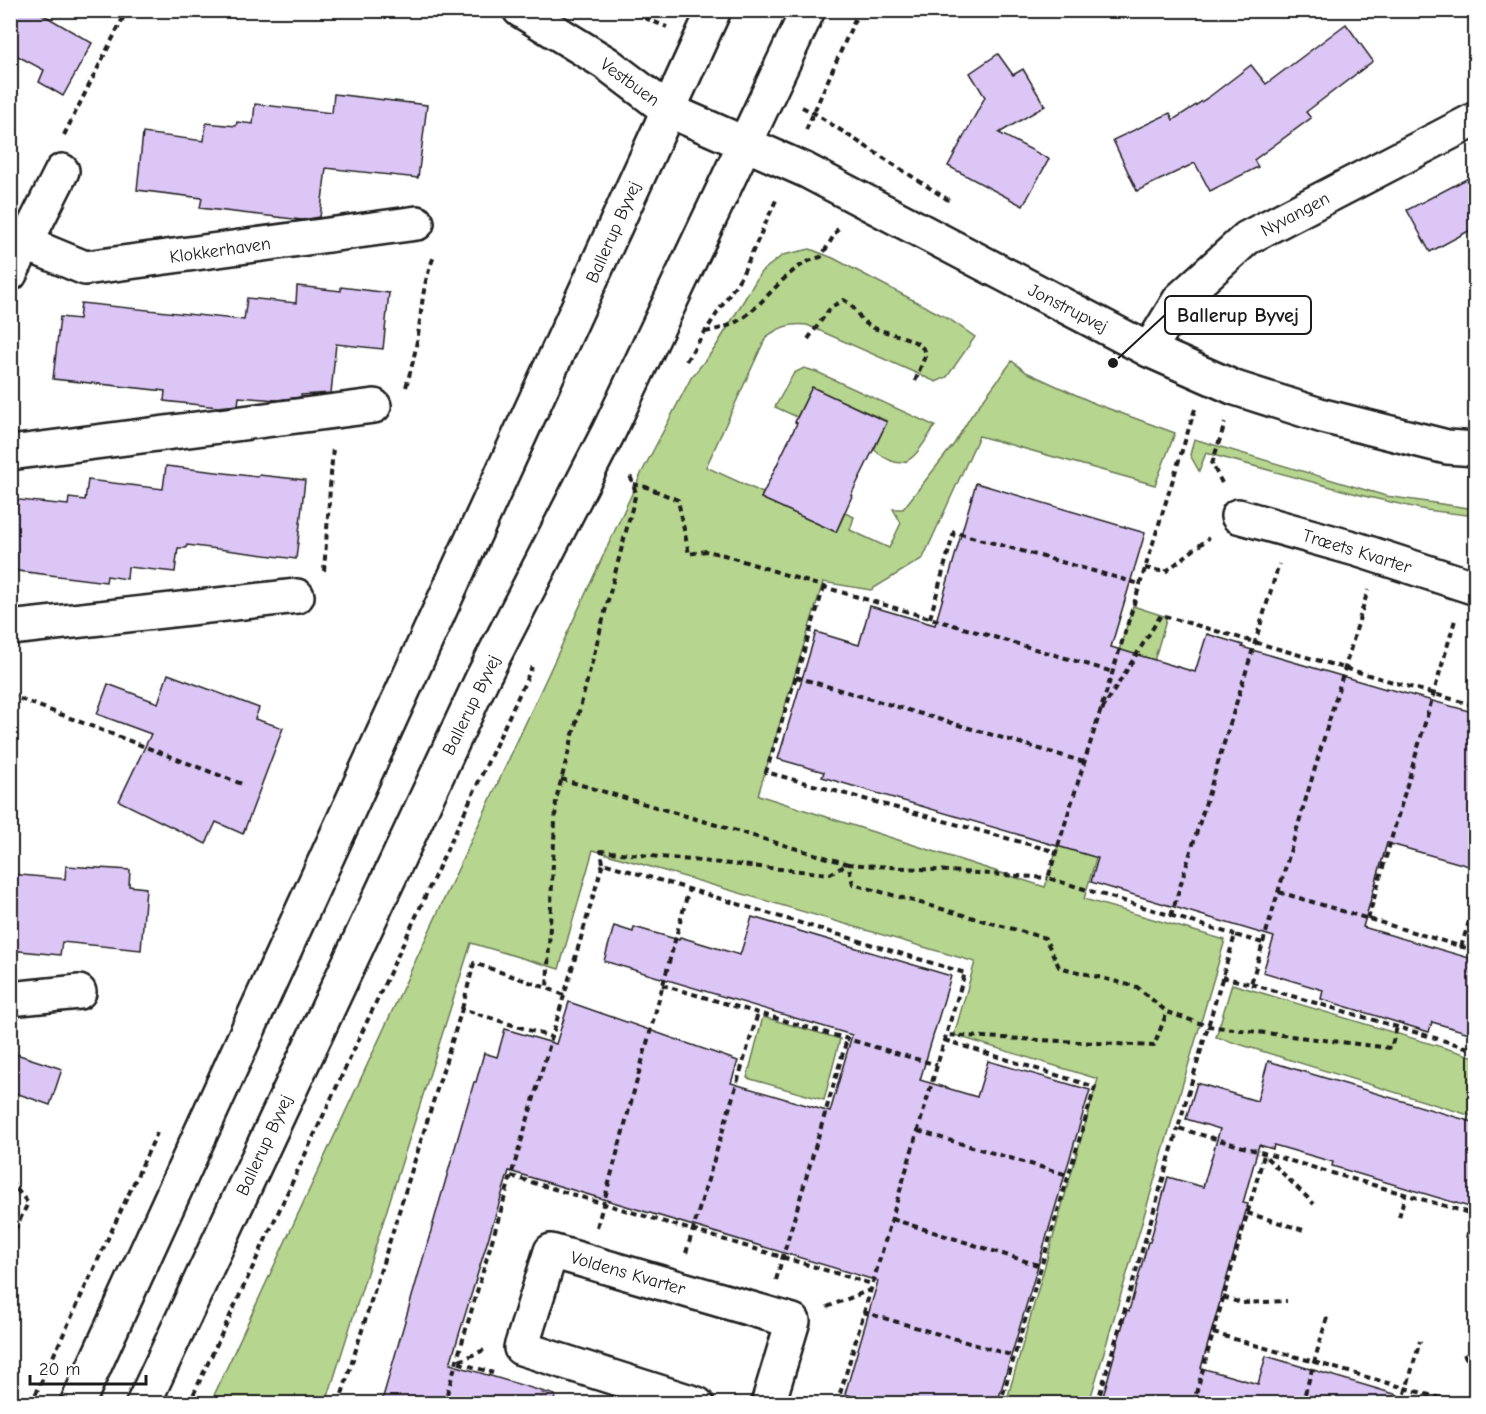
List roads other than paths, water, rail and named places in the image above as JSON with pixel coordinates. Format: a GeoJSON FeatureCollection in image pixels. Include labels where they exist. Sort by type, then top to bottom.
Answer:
{"type":"FeatureCollection","features":[{"type":"Feature","properties":{"kind":"street","name":"Vestbuen"},"geometry":{"type":"LineString","coordinates":[[520,10],[606,63],[668,110],[745,145]]}},
{"type":"Feature","properties":{"kind":"street","name":"Ballerup Byvej"},"geometry":{"type":"LineString","coordinates":[[77,1404],[714,10]]}},
{"type":"Feature","properties":{"kind":"street","name":"Ballerup Byvej"},"geometry":{"type":"LineString","coordinates":[[143,1404],[482,679],[609,431],[771,93],[808,10]]}},
{"type":"Feature","properties":{"kind":"street","name":"Nyvangen"},"geometry":{"type":"LineString","coordinates":[[1149,350],[1180,299],[1247,238],[1476,119]]}},
{"type":"Feature","properties":{"kind":"street","name":"Jonstrupvej"},"geometry":{"type":"LineString","coordinates":[[745,145],[792,163],[1149,350],[1235,388],[1323,416],[1447,447],[1476,450]]}},
{"type":"Feature","properties":{"kind":"street"},"geometry":{"type":"LineString","coordinates":[[10,274],[62,171]]}},
{"type":"Feature","properties":{"kind":"street","name":"Klokkerhaven"},"geometry":{"type":"LineString","coordinates":[[27,244],[85,268],[417,223]]}},
{"type":"Feature","properties":{"kind":"street"},"geometry":{"type":"LineString","coordinates":[[10,453],[374,406]]}},
{"type":"Feature","properties":{"kind":"street","name":"Træets Kvarter"},"geometry":{"type":"LineString","coordinates":[[1238,516],[1378,556],[1471,587]]}},
{"type":"Feature","properties":{"kind":"street"},"geometry":{"type":"LineString","coordinates":[[10,628],[297,596]]}},
{"type":"Feature","properties":{"kind":"street"},"geometry":{"type":"LineString","coordinates":[[10,999],[79,992]]}},
{"type":"Feature","properties":{"kind":"street","name":"Voldens Kvarter"},"geometry":{"type":"LineString","coordinates":[[697,1404],[520,1348],[551,1251],[793,1321],[768,1404]]}},
{"type":"Feature","properties":{"kind":"place","name":"Ballerup Byvej"},"geometry":{"type":"Point","coordinates":[1113,363]}}]}
